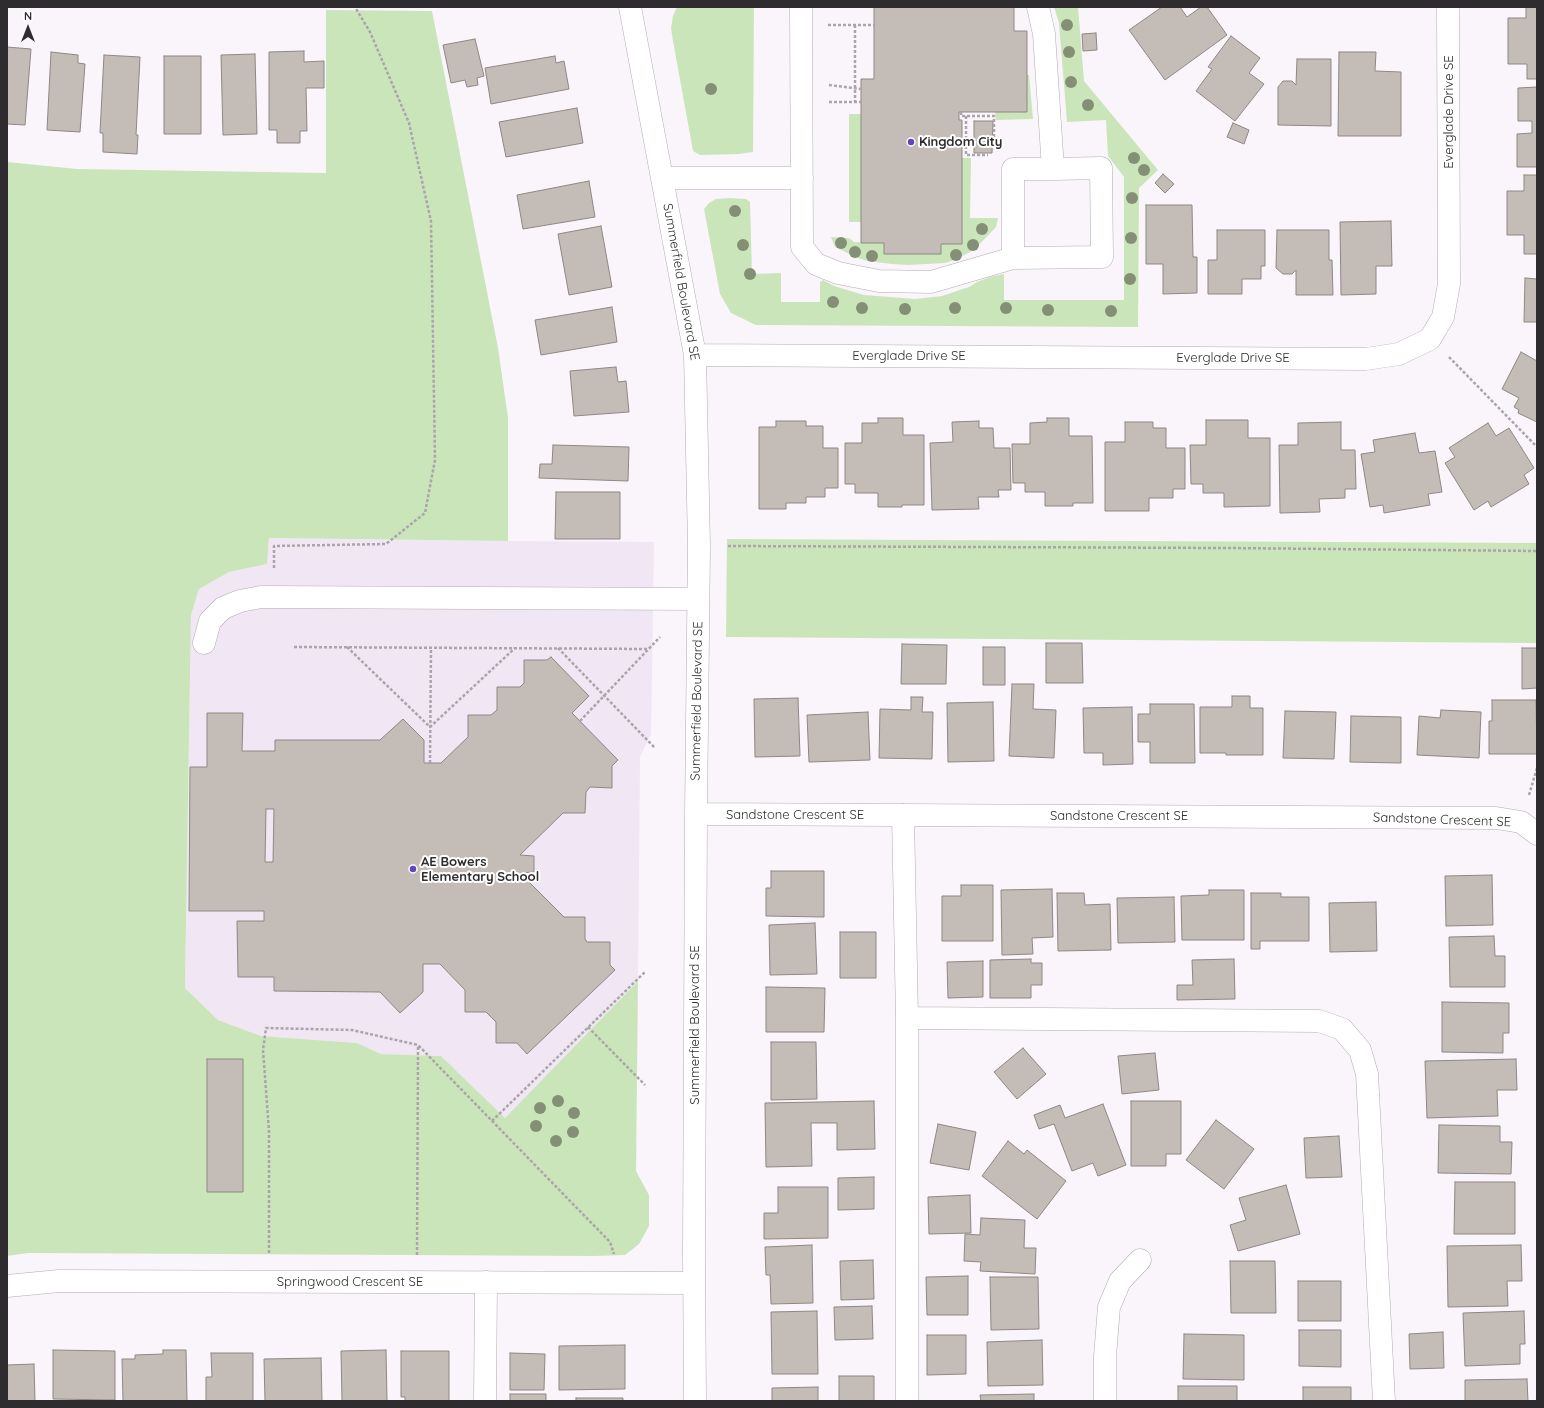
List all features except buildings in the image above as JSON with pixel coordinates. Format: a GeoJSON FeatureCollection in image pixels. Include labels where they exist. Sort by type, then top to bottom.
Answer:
{"type":"FeatureCollection","features":[{"type":"Feature","properties":{"kind":"street","name":"Summerfield Boulevard SE"},"geometry":{"type":"LineString","coordinates":[[630,7],[696,354],[699,546],[696,814],[694,1283],[695,1401]]}},
{"type":"Feature","properties":{"kind":"street"},"geometry":{"type":"LineString","coordinates":[[1038,7],[1044,34],[1053,169]]}},
{"type":"Feature","properties":{"kind":"street","name":"Everglade Drive SE"},"geometry":{"type":"LineString","coordinates":[[696,354],[1366,359],[1398,354],[1430,338],[1443,317],[1449,284],[1448,7]]}},
{"type":"Feature","properties":{"kind":"street"},"geometry":{"type":"LineString","coordinates":[[801,16],[802,247],[816,264],[838,273],[879,281],[931,282],[1012,258],[1102,257],[1101,168],[1013,169],[1012,258]]}},
{"type":"Feature","properties":{"kind":"street"},"geometry":{"type":"LineString","coordinates":[[662,178],[802,178]]}},
{"type":"Feature","properties":{"kind":"street"},"geometry":{"type":"LineString","coordinates":[[204,643],[210,621],[223,608],[240,601],[274,597],[698,599]]}},
{"type":"Feature","properties":{"kind":"street","name":"Sandstone Crescent SE"},"geometry":{"type":"LineString","coordinates":[[696,814],[1496,818],[1521,822],[1537,834]]}},
{"type":"Feature","properties":{"kind":"street"},"geometry":{"type":"LineString","coordinates":[[903,815],[907,1018],[907,1401]]}},
{"type":"Feature","properties":{"kind":"street"},"geometry":{"type":"LineString","coordinates":[[907,1018],[1318,1021],[1342,1029],[1360,1050],[1367,1074],[1384,1401]]}},
{"type":"Feature","properties":{"kind":"street"},"geometry":{"type":"LineString","coordinates":[[1105,1401],[1105,1356],[1109,1307],[1120,1281],[1140,1260]]}},
{"type":"Feature","properties":{"kind":"street","name":"Springwood Crescent SE"},"geometry":{"type":"LineString","coordinates":[[7,1286],[59,1281],[694,1283]]}},
{"type":"Feature","properties":{"kind":"street"},"geometry":{"type":"LineString","coordinates":[[485,1401],[486,1282]]}},
{"type":"Feature","properties":{"kind":"path"},"geometry":{"type":"LineString","coordinates":[[274,597],[274,546],[386,544],[425,513],[435,460],[431,221],[408,123],[370,32],[355,7]]}},
{"type":"Feature","properties":{"kind":"path"},"geometry":{"type":"LineString","coordinates":[[801,16],[855,25],[874,25]]}},
{"type":"Feature","properties":{"kind":"path"},"geometry":{"type":"LineString","coordinates":[[855,25],[856,102]]}},
{"type":"Feature","properties":{"kind":"path"},"geometry":{"type":"LineString","coordinates":[[961,112],[961,116],[966,116],[994,116],[994,155],[966,155],[966,116]]}},
{"type":"Feature","properties":{"kind":"path"},"geometry":{"type":"LineString","coordinates":[[1430,338],[1537,447]]}},
{"type":"Feature","properties":{"kind":"path"},"geometry":{"type":"LineString","coordinates":[[699,546],[1537,551]]}},
{"type":"Feature","properties":{"kind":"path"},"geometry":{"type":"LineString","coordinates":[[580,721],[660,637]]}},
{"type":"Feature","properties":{"kind":"path"},"geometry":{"type":"LineString","coordinates":[[294,647],[649,649]]}},
{"type":"Feature","properties":{"kind":"path"},"geometry":{"type":"LineString","coordinates":[[347,647],[430,727]]}},
{"type":"Feature","properties":{"kind":"path"},"geometry":{"type":"LineString","coordinates":[[430,763],[431,648]]}},
{"type":"Feature","properties":{"kind":"path"},"geometry":{"type":"LineString","coordinates":[[430,727],[516,648]]}},
{"type":"Feature","properties":{"kind":"path"},"geometry":{"type":"LineString","coordinates":[[558,648],[655,748]]}},
{"type":"Feature","properties":{"kind":"path"},"geometry":{"type":"LineString","coordinates":[[492,1120],[646,971]]}},
{"type":"Feature","properties":{"kind":"path"},"geometry":{"type":"LineString","coordinates":[[588,1027],[645,1085]]}},
{"type":"Feature","properties":{"kind":"path"},"geometry":{"type":"LineString","coordinates":[[269,1259],[269,1131],[263,1050],[266,1028],[352,1030],[418,1045],[610,1242],[624,1283]]}},
{"type":"Feature","properties":{"kind":"path"},"geometry":{"type":"LineString","coordinates":[[417,1260],[418,1045]]}},
{"type":"Feature","properties":{"kind":"shaded area","name":"AE Bowers Elementary School"},"geometry":{"type":"Polygon","coordinates":[[[269,538],[654,542],[651,734],[640,757],[638,981],[505,1118],[441,1056],[381,1054],[357,1043],[261,1036],[218,1020],[185,988],[191,615],[199,589],[229,572],[267,564],[269,538]]]}},
{"type":"Feature","properties":{"kind":"green space"},"geometry":{"type":"Polygon","coordinates":[[[677,7],[754,7],[753,152],[700,155],[693,151],[671,28],[673,16],[677,7]]]}},
{"type":"Feature","properties":{"kind":"green space"},"geometry":{"type":"Polygon","coordinates":[[[1054,7],[1078,7],[1084,81],[1158,170],[1139,188],[1138,327],[756,325],[731,313],[720,294],[704,209],[709,203],[716,199],[746,199],[750,202],[752,274],[781,273],[781,302],[820,302],[820,282],[823,280],[834,286],[864,295],[915,299],[942,296],[969,287],[990,277],[1004,274],[1004,300],[1124,300],[1124,177],[1108,156],[1106,120],[1067,122],[1059,23],[1054,7]]]}},
{"type":"Feature","properties":{"kind":"green space"},"geometry":{"type":"Polygon","coordinates":[[[326,10],[432,11],[498,348],[508,418],[508,541],[269,538],[267,564],[229,572],[199,589],[191,615],[185,988],[218,1020],[261,1036],[357,1043],[381,1054],[441,1056],[505,1118],[638,981],[636,1171],[649,1195],[649,1226],[639,1244],[625,1255],[28,1253],[7,1256],[7,162],[77,169],[326,173],[326,10]]]}},
{"type":"Feature","properties":{"kind":"green space"},"geometry":{"type":"Polygon","coordinates":[[[1027,75],[1029,75],[1033,119],[996,120],[995,112],[1026,112],[1027,75]]]}},
{"type":"Feature","properties":{"kind":"green space"},"geometry":{"type":"Polygon","coordinates":[[[849,114],[861,114],[861,222],[849,222],[849,114]]]}},
{"type":"Feature","properties":{"kind":"green space"},"geometry":{"type":"Polygon","coordinates":[[[962,158],[971,158],[970,218],[998,218],[996,227],[974,250],[945,263],[908,265],[867,261],[835,247],[831,237],[849,238],[854,242],[884,243],[884,254],[941,254],[941,244],[962,158]]]}},
{"type":"Feature","properties":{"kind":"green space"},"geometry":{"type":"Polygon","coordinates":[[[727,539],[1537,543],[1537,643],[726,637],[727,539]]]}},
{"type":"Feature","properties":{"kind":"place","name":"Kingdom City"},"geometry":{"type":"Point","coordinates":[911,142]}},
{"type":"Feature","properties":{"kind":"place","name":"AE Bowers Elementary School"},"geometry":{"type":"Point","coordinates":[413,869]}}]}
